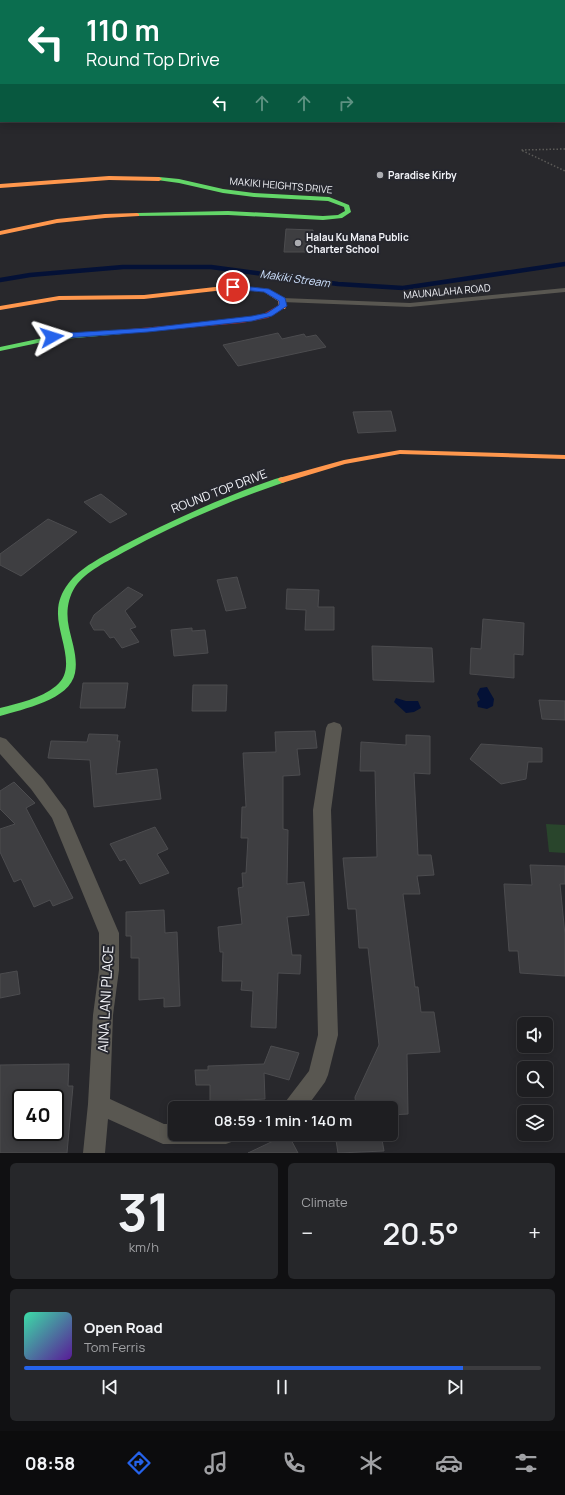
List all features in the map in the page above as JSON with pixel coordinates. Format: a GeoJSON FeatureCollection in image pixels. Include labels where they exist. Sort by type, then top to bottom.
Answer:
{"type":"FeatureCollection","features":[{"type":"Feature","properties":{"kind":"street","name":"MAKIKI HEIGHTS DRIVE"},"geometry":{"type":"LineString","coordinates":[[0,186],[109,178],[163,180],[246,194],[329,199],[347,206],[348,212],[340,216],[323,218],[228,213],[155,213],[57,221],[0,232]]}},
{"type":"Feature","properties":{"kind":"street"},"geometry":{"type":"LineString","coordinates":[[0,308],[59,298],[144,297],[233,287],[266,290],[282,300],[283,306],[277,311],[252,318],[148,330],[38,338],[0,349]]}},
{"type":"Feature","properties":{"kind":"street","name":"ROUND TOP DRIVE"},"geometry":{"type":"LineString","coordinates":[[0,712],[47,696],[62,686],[70,676],[70,660],[63,632],[62,616],[62,603],[68,590],[82,576],[102,562],[137,540],[177,520],[238,494],[305,472],[372,455],[402,452],[430,452],[489,456],[565,457]]}},
{"type":"Feature","properties":{"kind":"street"},"geometry":{"type":"LineString","coordinates":[[298,1101],[318,1075],[328,1035],[322,810],[334,728]]}},
{"type":"Feature","properties":{"kind":"street","name":"AINA LANI PLACE"},"geometry":{"type":"LineString","coordinates":[[0,743],[37,784],[60,815],[108,933],[109,970],[103,1015],[100,1104],[94,1153]]}},
{"type":"Feature","properties":{"kind":"street"},"geometry":{"type":"LineString","coordinates":[[100,1104],[163,1134],[168,1134]]}},
{"type":"Feature","properties":{"kind":"lane","name":"MAUNALAHA ROAD"},"geometry":{"type":"LineString","coordinates":[[282,300],[410,305],[565,290]]}},
{"type":"Feature","properties":{"kind":"path"},"geometry":{"type":"LineString","coordinates":[[565,149],[554,151],[521,150],[565,171]]}},
{"type":"Feature","properties":{"kind":"green space"},"geometry":{"type":"Polygon","coordinates":[[[546,824],[565,825],[565,853],[549,852],[546,824]]]}},
{"type":"Feature","properties":{"kind":"water"},"geometry":{"type":"Polygon","coordinates":[[[487,687],[494,699],[493,706],[487,709],[478,707],[477,702],[480,700],[477,694],[480,688],[487,687]]]}},
{"type":"Feature","properties":{"kind":"water"},"geometry":{"type":"Polygon","coordinates":[[[396,698],[406,701],[418,701],[421,708],[414,712],[406,713],[394,702],[396,698]]]}},
{"type":"Feature","properties":{"kind":"building","name":"Halau Ku Mana Public Charter School"},"geometry":{"type":"Polygon","coordinates":[[[286,229],[313,230],[312,252],[284,252],[286,229]]]}},
{"type":"Feature","properties":{"kind":"building"},"geometry":{"type":"Polygon","coordinates":[[[278,333],[282,339],[304,334],[306,337],[316,335],[326,347],[238,366],[223,345],[278,333]]]}},
{"type":"Feature","properties":{"kind":"building"},"geometry":{"type":"Polygon","coordinates":[[[391,411],[396,431],[358,433],[353,412],[391,411]]]}},
{"type":"Feature","properties":{"kind":"building"},"geometry":{"type":"Polygon","coordinates":[[[101,494],[127,514],[110,523],[84,502],[101,494]]]}},
{"type":"Feature","properties":{"kind":"building"},"geometry":{"type":"Polygon","coordinates":[[[48,519],[77,532],[21,576],[0,565],[0,554],[48,519]]]}},
{"type":"Feature","properties":{"kind":"building"},"geometry":{"type":"Polygon","coordinates":[[[237,577],[246,608],[226,611],[217,580],[237,577]]]}},
{"type":"Feature","properties":{"kind":"building"},"geometry":{"type":"Polygon","coordinates":[[[128,587],[143,595],[125,611],[136,627],[130,629],[139,642],[122,648],[114,637],[110,638],[104,630],[94,630],[90,623],[94,615],[128,587]]]}},
{"type":"Feature","properties":{"kind":"building"},"geometry":{"type":"Polygon","coordinates":[[[287,589],[319,590],[318,607],[334,607],[334,630],[305,630],[306,610],[286,609],[287,589]]]}},
{"type":"Feature","properties":{"kind":"building"},"geometry":{"type":"Polygon","coordinates":[[[483,619],[524,623],[523,655],[514,654],[514,678],[470,674],[471,648],[481,649],[483,619]]]}},
{"type":"Feature","properties":{"kind":"building"},"geometry":{"type":"Polygon","coordinates":[[[192,628],[192,631],[205,630],[208,653],[174,656],[171,630],[192,628]]]}},
{"type":"Feature","properties":{"kind":"building"},"geometry":{"type":"Polygon","coordinates":[[[372,646],[432,648],[434,682],[373,680],[372,646]]]}},
{"type":"Feature","properties":{"kind":"building"},"geometry":{"type":"Polygon","coordinates":[[[83,683],[128,683],[125,708],[80,708],[83,683]]]}},
{"type":"Feature","properties":{"kind":"building"},"geometry":{"type":"Polygon","coordinates":[[[193,685],[227,685],[226,711],[192,711],[193,685]]]}},
{"type":"Feature","properties":{"kind":"building"},"geometry":{"type":"Polygon","coordinates":[[[539,700],[565,701],[565,720],[542,719],[539,700]]]}},
{"type":"Feature","properties":{"kind":"building"},"geometry":{"type":"Polygon","coordinates":[[[315,731],[317,748],[297,749],[300,775],[283,776],[283,829],[288,830],[287,884],[304,882],[309,915],[287,917],[292,955],[301,955],[300,974],[278,973],[276,1028],[251,1027],[253,991],[241,990],[242,981],[222,981],[223,952],[220,952],[218,927],[242,924],[238,888],[243,887],[242,873],[246,873],[248,838],[241,838],[242,807],[246,807],[243,753],[276,752],[275,732],[315,731]]]}},
{"type":"Feature","properties":{"kind":"building"},"geometry":{"type":"Polygon","coordinates":[[[89,734],[118,735],[117,741],[120,741],[116,774],[157,769],[161,799],[94,807],[90,760],[48,758],[51,741],[87,742],[89,734]]]}},
{"type":"Feature","properties":{"kind":"building"},"geometry":{"type":"Polygon","coordinates":[[[406,735],[430,736],[430,774],[414,773],[418,855],[431,855],[434,875],[417,876],[420,894],[403,894],[415,987],[418,987],[421,1012],[434,1012],[440,1052],[407,1054],[408,1114],[398,1115],[398,1101],[355,1101],[355,1097],[379,1045],[368,948],[359,948],[356,909],[348,909],[343,858],[377,857],[375,771],[360,771],[361,742],[406,745],[406,735]]]}},
{"type":"Feature","properties":{"kind":"building"},"geometry":{"type":"Polygon","coordinates":[[[481,744],[542,748],[542,762],[528,762],[526,779],[501,784],[470,759],[481,744]]]}},
{"type":"Feature","properties":{"kind":"building"},"geometry":{"type":"Polygon","coordinates":[[[14,782],[35,803],[26,808],[73,898],[53,906],[50,900],[34,907],[21,879],[14,882],[0,852],[0,829],[15,824],[0,809],[0,791],[14,782]]]}},
{"type":"Feature","properties":{"kind":"building"},"geometry":{"type":"Polygon","coordinates":[[[155,827],[168,849],[157,854],[169,873],[140,884],[125,859],[120,861],[110,844],[155,827]]]}},
{"type":"Feature","properties":{"kind":"building"},"geometry":{"type":"Polygon","coordinates":[[[530,865],[565,866],[565,884],[560,884],[565,935],[565,976],[520,973],[518,951],[509,951],[504,884],[532,885],[530,865]]]}},
{"type":"Feature","properties":{"kind":"building"},"geometry":{"type":"Polygon","coordinates":[[[164,910],[165,933],[177,932],[180,1006],[164,1007],[164,998],[139,1000],[139,958],[131,958],[131,936],[126,936],[126,912],[164,910]]]}},
{"type":"Feature","properties":{"kind":"building"},"geometry":{"type":"Polygon","coordinates":[[[17,971],[20,994],[0,998],[0,974],[17,971]]]}},
{"type":"Feature","properties":{"kind":"building"},"geometry":{"type":"Polygon","coordinates":[[[271,1046],[299,1053],[289,1080],[264,1073],[265,1099],[210,1101],[210,1085],[196,1085],[195,1070],[208,1070],[208,1066],[264,1064],[271,1046]]]}},
{"type":"Feature","properties":{"kind":"building"},"geometry":{"type":"Polygon","coordinates":[[[69,1064],[68,1086],[73,1086],[67,1153],[0,1153],[0,1065],[69,1064]]]}},
{"type":"Feature","properties":{"kind":"building"},"geometry":{"type":"Polygon","coordinates":[[[273,1141],[292,1141],[298,1153],[248,1153],[273,1141]]]}},
{"type":"Feature","properties":{"kind":"building"},"geometry":{"type":"Polygon","coordinates":[[[336,1141],[382,1141],[384,1151],[338,1153],[336,1141]]]}},
{"type":"Feature","properties":{"kind":"waterway","name":"Makiki Stream"},"geometry":{"type":"LineString","coordinates":[[0,280],[30,275],[123,267],[211,267],[338,284],[403,288],[565,264]]}},
{"type":"Feature","properties":{"kind":"traffic: fast"},"geometry":{"type":"LineString","coordinates":[[137,215],[228,213],[323,218],[340,217],[348,212],[347,206],[329,199],[254,195],[223,191],[179,181],[159,179]]}},
{"type":"Feature","properties":{"kind":"traffic: fast"},"geometry":{"type":"LineString","coordinates":[[0,349],[52,338],[119,332]]}},
{"type":"Feature","properties":{"kind":"traffic: fast"},"geometry":{"type":"LineString","coordinates":[[0,712],[26,705],[44,698],[60,689],[66,683],[71,673],[71,662],[63,624],[62,611],[65,597],[72,585],[81,575],[116,553],[177,522],[239,495],[282,480]]}},
{"type":"Feature","properties":{"kind":"traffic: slow"},"geometry":{"type":"LineString","coordinates":[[0,186],[109,178],[159,179]]}},
{"type":"Feature","properties":{"kind":"traffic: slow"},"geometry":{"type":"LineString","coordinates":[[0,233],[57,221],[105,216],[137,215]]}},
{"type":"Feature","properties":{"kind":"traffic: slow"},"geometry":{"type":"LineString","coordinates":[[0,308],[59,298],[144,297],[233,287],[266,290],[282,300],[282,307]]}},
{"type":"Feature","properties":{"kind":"traffic: slow"},"geometry":{"type":"LineString","coordinates":[[282,480],[344,462],[400,452],[565,457]]}},
{"type":"Feature","properties":{"kind":"traffic: jam"},"geometry":{"type":"LineString","coordinates":[[119,332],[242,321],[265,316],[282,307]]}},
{"type":"Feature","properties":{"kind":"place","name":"Paradise Kirby"},"geometry":{"type":"Point","coordinates":[380,175]}},
{"type":"Feature","properties":{"kind":"place","name":"Halau Ku Mana Public Charter School"},"geometry":{"type":"Point","coordinates":[298,243]}},
{"type":"Feature","properties":{"kind":"route"},"geometry":{"type":"LineString","coordinates":[[52,337],[148,330],[233,321],[262,317],[277,311],[283,306],[282,300],[266,290],[233,287]]}}]}
